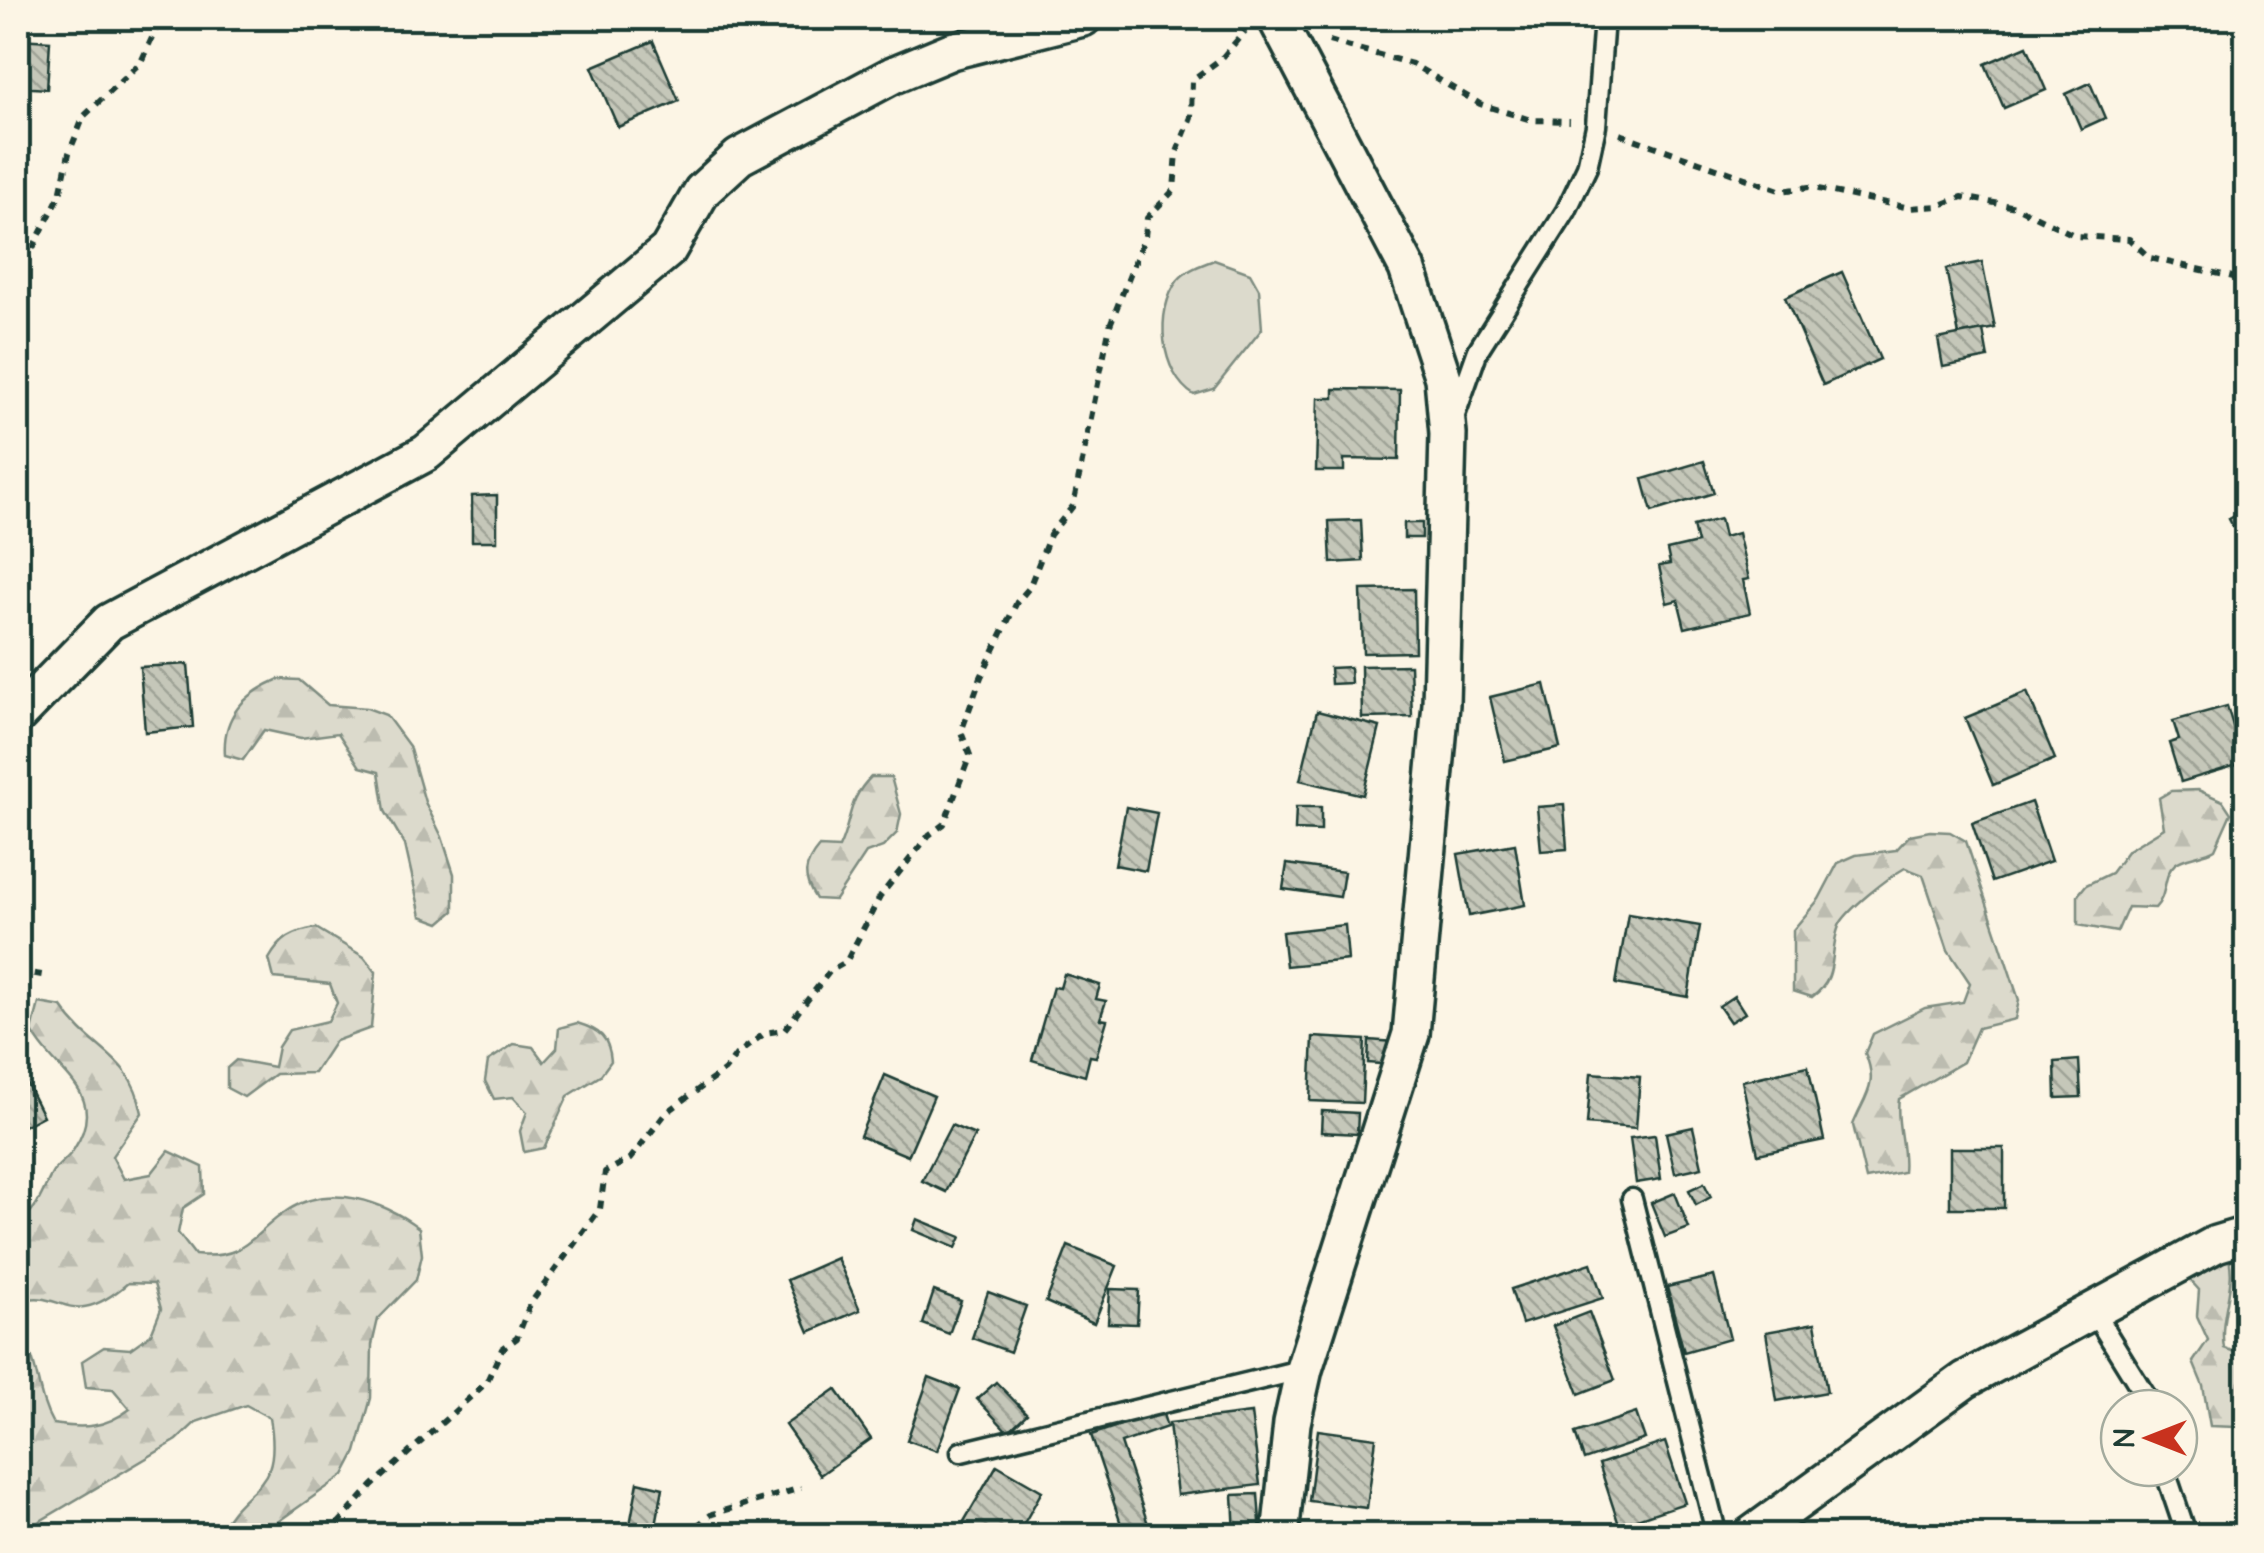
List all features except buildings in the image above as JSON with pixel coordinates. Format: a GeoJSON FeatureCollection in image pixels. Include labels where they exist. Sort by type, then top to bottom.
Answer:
{"type":"FeatureCollection","features":[{"type":"Feature","properties":{"kind":"street"},"geometry":{"type":"LineString","coordinates":[[18,716],[108,622],[426,453],[668,250],[702,191],[739,157],[893,75],[951,51],[1083,18]]}},
{"type":"Feature","properties":{"kind":"street"},"geometry":{"type":"LineString","coordinates":[[1265,21],[1407,268],[1443,378],[1448,434],[1441,704],[1411,1034],[1304,1369],[1292,1423],[1280,1536]]}},
{"type":"Feature","properties":{"kind":"street"},"geometry":{"type":"LineString","coordinates":[[1750,1536],[1965,1380],[2216,1244],[2246,1236]]}},
{"type":"Feature","properties":{"kind":"lane"},"geometry":{"type":"LineString","coordinates":[[1448,434],[1478,350],[1566,211],[1587,167],[1596,126],[1604,18]]}},
{"type":"Feature","properties":{"kind":"lane"},"geometry":{"type":"LineString","coordinates":[[1632,1199],[1718,1536]]}},
{"type":"Feature","properties":{"kind":"lane"},"geometry":{"type":"LineString","coordinates":[[2093,1311],[2141,1388]]}},
{"type":"Feature","properties":{"kind":"lane"},"geometry":{"type":"LineString","coordinates":[[961,1452],[1304,1369]]}},
{"type":"Feature","properties":{"kind":"lane"},"geometry":{"type":"LineString","coordinates":[[2171,1488],[2187,1536]]}},
{"type":"Feature","properties":{"kind":"path"},"geometry":{"type":"LineString","coordinates":[[18,277],[60,195],[69,153],[84,116],[141,62],[161,18]]}},
{"type":"Feature","properties":{"kind":"path"},"geometry":{"type":"LineString","coordinates":[[327,1536],[372,1486],[486,1383],[502,1350],[517,1338],[530,1304],[600,1209],[604,1172],[630,1159],[666,1113],[726,1070],[736,1055],[764,1033],[784,1030],[830,971],[846,962],[881,895],[929,835],[944,824],[970,755],[962,732],[981,677],[1017,602],[1029,588],[1050,536],[1073,506],[1110,325],[1145,236],[1147,218],[1174,190],[1177,152],[1191,117],[1192,80],[1265,21],[1412,64],[1480,104],[1531,120],[1596,126],[1755,185],[1782,191],[1809,187],[1910,208],[1938,206],[1962,197],[2016,207],[2076,236],[2129,239],[2150,258],[2246,280]]}},
{"type":"Feature","properties":{"kind":"path"},"geometry":{"type":"LineString","coordinates":[[18,971],[48,976]]}},
{"type":"Feature","properties":{"kind":"path"},"geometry":{"type":"LineString","coordinates":[[684,1536],[712,1514],[801,1488]]}},
{"type":"Feature","properties":{"kind":"green space"},"geometry":{"type":"Polygon","coordinates":[[[1214,260],[1250,273],[1259,289],[1262,329],[1214,389],[1194,395],[1174,373],[1168,358],[1164,341],[1166,308],[1170,293],[1182,276],[1214,260]]]}},
{"type":"Feature","properties":{"kind":"green space"},"geometry":{"type":"Polygon","coordinates":[[[279,679],[299,680],[328,705],[367,708],[386,715],[409,746],[425,802],[454,874],[454,911],[440,923],[421,916],[405,845],[385,811],[379,772],[360,767],[338,733],[301,738],[264,730],[243,760],[225,755],[227,729],[238,708],[255,692],[279,679]]]}},
{"type":"Feature","properties":{"kind":"green space"},"geometry":{"type":"Polygon","coordinates":[[[871,777],[891,777],[901,814],[897,833],[883,847],[866,853],[835,900],[816,899],[806,872],[810,860],[819,847],[839,848],[854,802],[871,777]]]}},
{"type":"Feature","properties":{"kind":"green space"},"geometry":{"type":"Polygon","coordinates":[[[2198,790],[2223,801],[2231,813],[2215,849],[2175,864],[2155,908],[2128,907],[2117,932],[2078,925],[2078,895],[2086,885],[2111,873],[2128,850],[2164,828],[2159,798],[2171,791],[2198,790]]]}},
{"type":"Feature","properties":{"kind":"green space"},"geometry":{"type":"Polygon","coordinates":[[[1950,832],[1966,841],[2019,1000],[2015,1019],[1978,1028],[1963,1062],[1899,1099],[1903,1172],[1866,1179],[1853,1125],[1871,1082],[1865,1053],[1873,1034],[1925,1008],[1963,1002],[1970,983],[1948,950],[1923,875],[1905,868],[1868,895],[1843,920],[1830,973],[1812,997],[1793,991],[1793,930],[1819,899],[1838,863],[1856,855],[1896,850],[1910,835],[1950,832]]]}},
{"type":"Feature","properties":{"kind":"green space"},"geometry":{"type":"Polygon","coordinates":[[[316,928],[364,957],[376,972],[371,1028],[335,1041],[314,1073],[275,1074],[244,1097],[227,1088],[227,1068],[236,1060],[274,1067],[278,1047],[289,1030],[328,1021],[337,1003],[330,984],[274,978],[269,959],[278,946],[294,934],[316,928]]]}},
{"type":"Feature","properties":{"kind":"green space"},"geometry":{"type":"Polygon","coordinates":[[[39,1003],[62,1007],[120,1065],[137,1093],[142,1113],[112,1156],[124,1179],[151,1174],[169,1151],[203,1167],[204,1194],[183,1208],[178,1233],[195,1255],[212,1256],[237,1250],[288,1210],[322,1198],[373,1203],[419,1228],[422,1255],[416,1280],[378,1319],[372,1345],[371,1398],[356,1452],[344,1475],[259,1535],[217,1535],[267,1474],[271,1461],[270,1418],[246,1405],[196,1422],[177,1440],[18,1534],[18,1342],[27,1344],[53,1424],[103,1423],[130,1409],[113,1389],[86,1387],[82,1361],[104,1347],[130,1349],[151,1334],[161,1309],[154,1284],[128,1283],[91,1306],[67,1306],[33,1298],[18,1302],[18,1221],[35,1206],[53,1172],[74,1149],[84,1129],[86,1112],[75,1084],[32,1031],[39,1003]]]}},
{"type":"Feature","properties":{"kind":"green space"},"geometry":{"type":"Polygon","coordinates":[[[577,1023],[602,1036],[611,1061],[600,1076],[568,1096],[544,1148],[524,1152],[520,1131],[527,1112],[513,1097],[494,1099],[485,1081],[488,1061],[514,1044],[533,1047],[544,1062],[557,1048],[559,1028],[577,1023]]]}},
{"type":"Feature","properties":{"kind":"green space"},"geometry":{"type":"Polygon","coordinates":[[[2226,1251],[2231,1273],[2224,1348],[2246,1356],[2246,1412],[2236,1427],[2210,1426],[2203,1386],[2193,1362],[2208,1340],[2197,1316],[2199,1290],[2190,1280],[2193,1267],[2226,1251]]]}}]}
